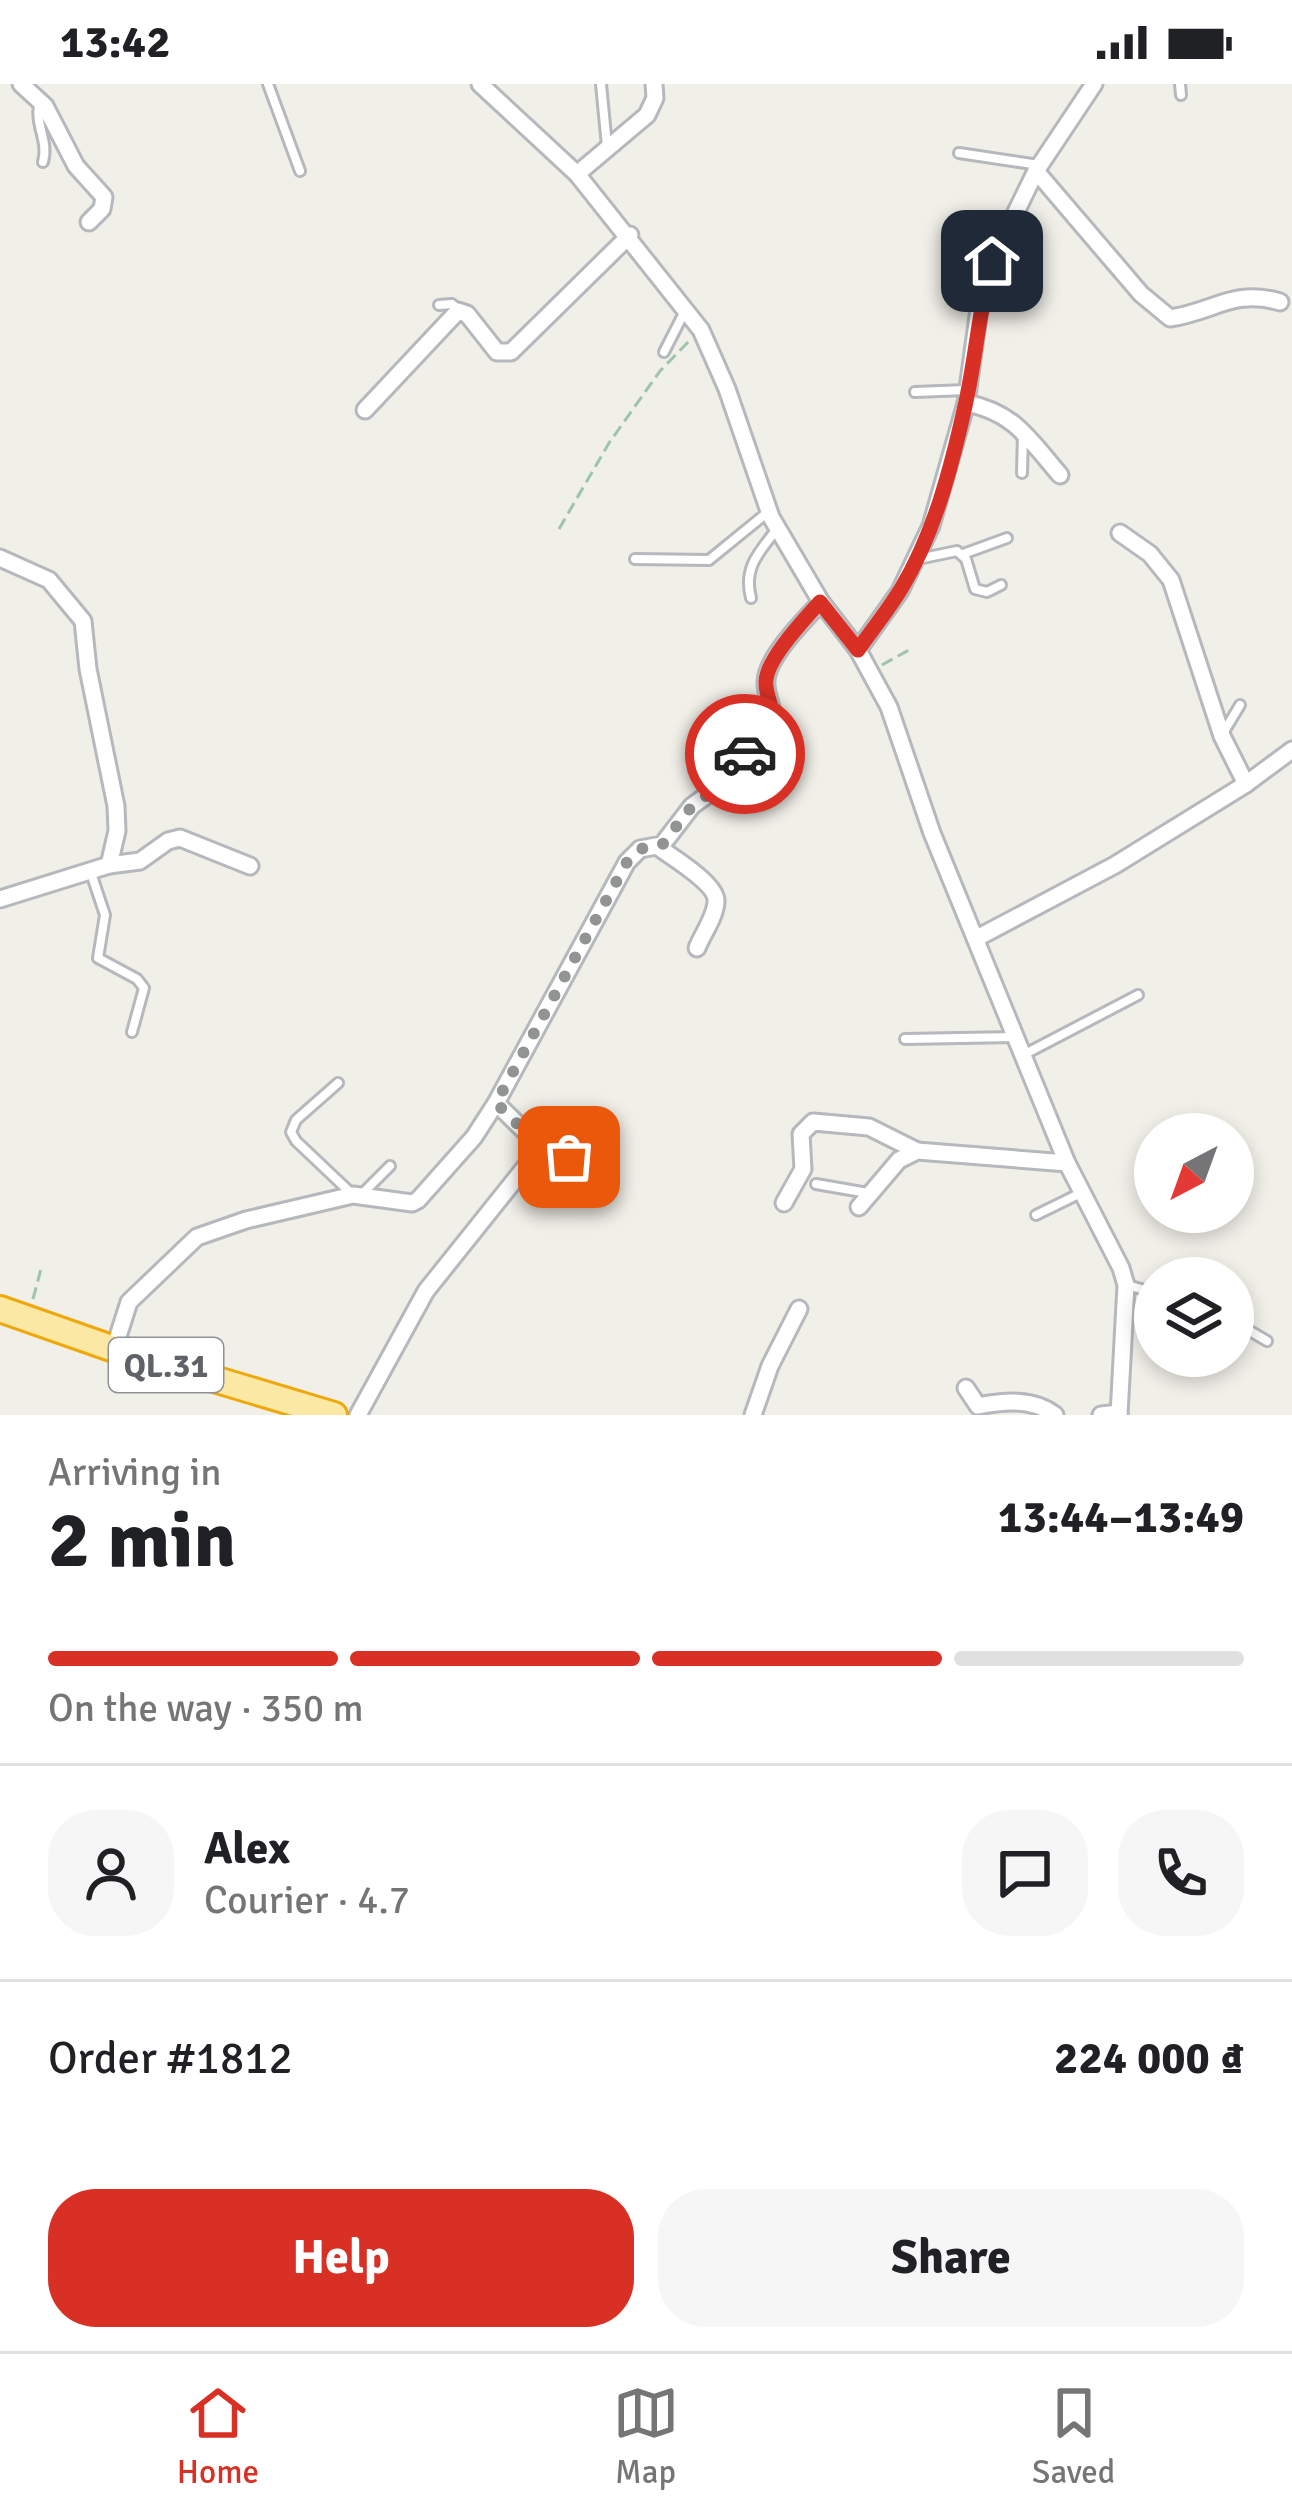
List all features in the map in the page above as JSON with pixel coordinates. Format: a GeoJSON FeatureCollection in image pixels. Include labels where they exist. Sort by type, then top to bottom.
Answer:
{"type":"FeatureCollection","features":[{"type":"Feature","properties":{"kind":"highway","name":"QL.31"},"geometry":{"type":"LineString","coordinates":[[0,1309],[114,1349],[334,1415]]}},
{"type":"Feature","properties":{"kind":"street"},"geometry":{"type":"LineString","coordinates":[[21,84],[40,101],[76,166],[104,197],[102,209],[89,223]]}},
{"type":"Feature","properties":{"kind":"street"},"geometry":{"type":"LineString","coordinates":[[480,84],[578,174],[687,307],[728,389],[769,511],[820,602],[858,650],[889,707],[932,833],[1067,1163],[1121,1268],[1126,1285],[1119,1414],[1101,1415]]}},
{"type":"Feature","properties":{"kind":"street"},"geometry":{"type":"LineString","coordinates":[[578,174],[651,110],[654,84]]}},
{"type":"Feature","properties":{"kind":"street"},"geometry":{"type":"LineString","coordinates":[[858,650],[900,591],[931,526],[967,396],[978,316],[992,261],[1038,168],[1094,84]]}},
{"type":"Feature","properties":{"kind":"street"},"geometry":{"type":"LineString","coordinates":[[1038,168],[1141,294],[1170,318],[1233,298],[1257,295],[1280,302]]}},
{"type":"Feature","properties":{"kind":"street"},"geometry":{"type":"LineString","coordinates":[[364,410],[460,311],[495,350],[507,354],[630,236]]}},
{"type":"Feature","properties":{"kind":"street"},"geometry":{"type":"LineString","coordinates":[[967,396],[1000,412],[1060,475]]}},
{"type":"Feature","properties":{"kind":"street"},"geometry":{"type":"LineString","coordinates":[[1120,533],[1150,554],[1172,580],[1222,736],[1246,784]]}},
{"type":"Feature","properties":{"kind":"street"},"geometry":{"type":"LineString","coordinates":[[0,557],[49,580],[83,622],[116,806],[117,832],[109,865]]}},
{"type":"Feature","properties":{"kind":"street"},"geometry":{"type":"LineString","coordinates":[[114,1349],[129,1302],[197,1237],[246,1220],[357,1195],[418,1200],[474,1137],[496,1103],[627,862],[640,849],[658,847],[692,806],[734,773],[771,709],[768,672],[820,602]]}},
{"type":"Feature","properties":{"kind":"street"},"geometry":{"type":"LineString","coordinates":[[977,938],[1114,865],[1291,753]]}},
{"type":"Feature","properties":{"kind":"street"},"geometry":{"type":"LineString","coordinates":[[0,899],[109,865],[140,861],[180,838],[250,866]]}},
{"type":"Feature","properties":{"kind":"street"},"geometry":{"type":"LineString","coordinates":[[658,847],[714,892],[716,904],[697,948]]}},
{"type":"Feature","properties":{"kind":"street"},"geometry":{"type":"LineString","coordinates":[[496,1103],[550,1149],[576,1163],[591,1182]]}},
{"type":"Feature","properties":{"kind":"street"},"geometry":{"type":"LineString","coordinates":[[784,1204],[803,1169],[802,1130],[813,1122],[869,1127],[917,1151],[1067,1163]]}},
{"type":"Feature","properties":{"kind":"street"},"geometry":{"type":"LineString","coordinates":[[358,1415],[426,1291],[550,1149]]}},
{"type":"Feature","properties":{"kind":"street"},"geometry":{"type":"LineString","coordinates":[[864,1200],[903,1156],[917,1151]]}},
{"type":"Feature","properties":{"kind":"street"},"geometry":{"type":"LineString","coordinates":[[753,1415],[770,1366],[800,1309]]}},
{"type":"Feature","properties":{"kind":"street"},"geometry":{"type":"LineString","coordinates":[[966,1388],[978,1406],[1017,1402],[1041,1405],[1055,1415]]}},
{"type":"Feature","properties":{"kind":"lane"},"geometry":{"type":"LineString","coordinates":[[268,84],[300,171]]}},
{"type":"Feature","properties":{"kind":"lane"},"geometry":{"type":"LineString","coordinates":[[602,84],[607,148]]}},
{"type":"Feature","properties":{"kind":"lane"},"geometry":{"type":"LineString","coordinates":[[40,101],[37,117],[46,145],[43,162]]}},
{"type":"Feature","properties":{"kind":"lane"},"geometry":{"type":"LineString","coordinates":[[959,153],[1038,168]]}},
{"type":"Feature","properties":{"kind":"lane"},"geometry":{"type":"LineString","coordinates":[[439,305],[452,304],[460,311]]}},
{"type":"Feature","properties":{"kind":"lane"},"geometry":{"type":"LineString","coordinates":[[664,352],[687,307]]}},
{"type":"Feature","properties":{"kind":"lane"},"geometry":{"type":"LineString","coordinates":[[915,392],[967,396]]}},
{"type":"Feature","properties":{"kind":"lane"},"geometry":{"type":"LineString","coordinates":[[1022,473],[1023,432]]}},
{"type":"Feature","properties":{"kind":"lane"},"geometry":{"type":"LineString","coordinates":[[635,559],[709,560],[769,511]]}},
{"type":"Feature","properties":{"kind":"lane"},"geometry":{"type":"LineString","coordinates":[[752,598],[750,566],[778,528]]}},
{"type":"Feature","properties":{"kind":"lane"},"geometry":{"type":"LineString","coordinates":[[916,560],[954,550],[963,554],[1007,538]]}},
{"type":"Feature","properties":{"kind":"lane"},"geometry":{"type":"LineString","coordinates":[[963,554],[975,589],[986,592],[1001,585]]}},
{"type":"Feature","properties":{"kind":"lane"},"geometry":{"type":"LineString","coordinates":[[1222,736],[1240,705]]}},
{"type":"Feature","properties":{"kind":"lane"},"geometry":{"type":"LineString","coordinates":[[91,872],[105,915],[98,958],[145,988],[132,1032]]}},
{"type":"Feature","properties":{"kind":"lane"},"geometry":{"type":"LineString","coordinates":[[1024,1055],[1138,995]]}},
{"type":"Feature","properties":{"kind":"lane"},"geometry":{"type":"LineString","coordinates":[[905,1039],[1017,1037]]}},
{"type":"Feature","properties":{"kind":"lane"},"geometry":{"type":"LineString","coordinates":[[338,1083],[296,1120],[291,1132],[296,1142],[357,1195],[390,1166]]}},
{"type":"Feature","properties":{"kind":"lane"},"geometry":{"type":"LineString","coordinates":[[550,1149],[593,1128]]}},
{"type":"Feature","properties":{"kind":"lane"},"geometry":{"type":"LineString","coordinates":[[816,1184],[864,1200]]}},
{"type":"Feature","properties":{"kind":"lane"},"geometry":{"type":"LineString","coordinates":[[1036,1215],[1084,1192]]}},
{"type":"Feature","properties":{"kind":"lane"},"geometry":{"type":"LineString","coordinates":[[1126,1285],[1134,1287]]}},
{"type":"Feature","properties":{"kind":"lane"},"geometry":{"type":"LineString","coordinates":[[1254,1333],[1267,1341]]}},
{"type":"Feature","properties":{"kind":"path"},"geometry":{"type":"LineString","coordinates":[[559,529],[609,442],[660,371],[700,329]]}},
{"type":"Feature","properties":{"kind":"path"},"geometry":{"type":"LineString","coordinates":[[870,672],[909,650]]}},
{"type":"Feature","properties":{"kind":"path"},"geometry":{"type":"LineString","coordinates":[[28,1318],[41,1269]]}},
{"type":"Feature","properties":{"kind":"way so far"},"geometry":{"type":"LineString","coordinates":[[569,1157],[543,1149],[496,1103],[627,862],[640,849],[662,845],[692,806],[728,780],[745,754]]}},
{"type":"Feature","properties":{"kind":"route"},"geometry":{"type":"LineString","coordinates":[[745,754],[771,709],[768,672],[820,602],[858,650],[916,560],[931,526],[966,403],[978,316],[992,261]]}}]}
